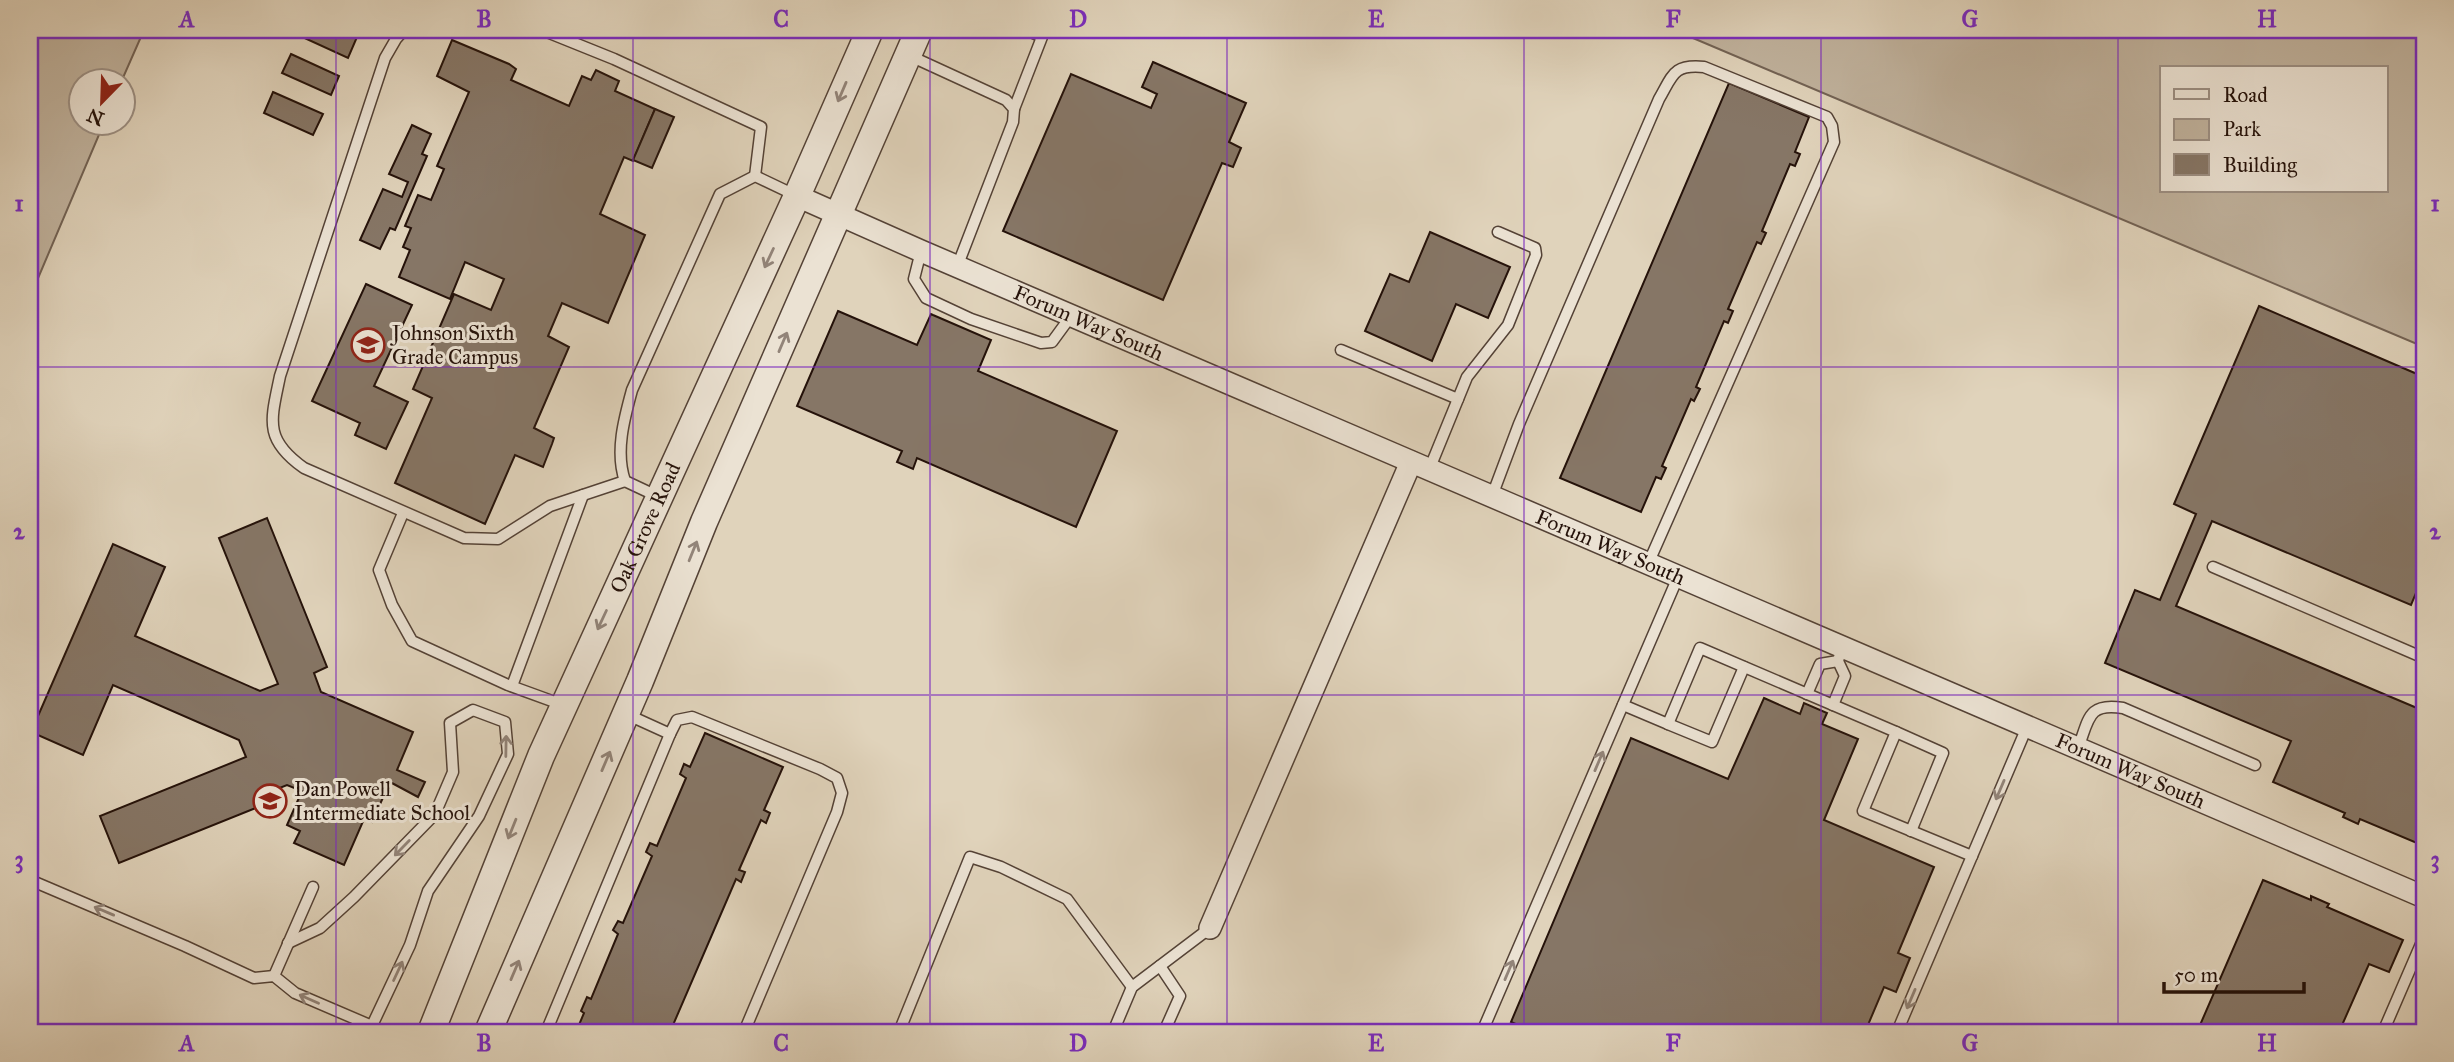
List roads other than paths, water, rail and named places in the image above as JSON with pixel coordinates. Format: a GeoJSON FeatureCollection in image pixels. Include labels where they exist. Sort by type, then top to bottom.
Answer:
{"type":"FeatureCollection","features":[{"type":"Feature","properties":{"kind":"street","name":"Oak Grove Road"},"geometry":{"type":"LineString","coordinates":[[431,1032],[536,768],[870,30]]}},
{"type":"Feature","properties":{"kind":"street"},"geometry":{"type":"LineString","coordinates":[[488,1032],[705,522],[919,30]]}},
{"type":"Feature","properties":{"kind":"street","name":"Forum Way South"},"geometry":{"type":"LineString","coordinates":[[797,196],[1678,577],[1840,654],[2078,748],[2424,897]]}},
{"type":"Feature","properties":{"kind":"street"},"geometry":{"type":"LineString","coordinates":[[1210,928],[1420,466]]}},
{"type":"Feature","properties":{"kind":"lane"},"geometry":{"type":"LineString","coordinates":[[404,30],[385,58],[279,376],[270,421],[277,440],[289,458],[304,468],[464,538],[498,539],[550,506],[625,481],[659,497]]}},
{"type":"Feature","properties":{"kind":"lane"},"geometry":{"type":"LineString","coordinates":[[542,30],[614,59],[761,127],[755,176]]}},
{"type":"Feature","properties":{"kind":"lane"},"geometry":{"type":"LineString","coordinates":[[957,267],[1013,122],[1014,109],[1042,37],[1027,30]]}},
{"type":"Feature","properties":{"kind":"lane"},"geometry":{"type":"LineString","coordinates":[[908,55],[1006,100],[1014,109]]}},
{"type":"Feature","properties":{"kind":"lane"},"geometry":{"type":"LineString","coordinates":[[1492,496],[1520,424],[1659,99],[1675,72],[1688,65],[1704,66],[1827,117],[1832,126],[1834,142],[1648,564]]}},
{"type":"Feature","properties":{"kind":"lane"},"geometry":{"type":"LineString","coordinates":[[755,176],[797,196]]}},
{"type":"Feature","properties":{"kind":"lane"},"geometry":{"type":"LineString","coordinates":[[625,481],[621,470],[622,425],[632,390],[720,194],[755,176]]}},
{"type":"Feature","properties":{"kind":"lane"},"geometry":{"type":"LineString","coordinates":[[1420,466],[1458,399],[1467,377],[1507,325],[1536,255],[1535,248],[1499,232]]}},
{"type":"Feature","properties":{"kind":"lane"},"geometry":{"type":"LineString","coordinates":[[921,251],[914,279],[926,298],[971,319],[1041,343],[1052,342],[1071,316]]}},
{"type":"Feature","properties":{"kind":"lane"},"geometry":{"type":"LineString","coordinates":[[1341,350],[1458,399]]}},
{"type":"Feature","properties":{"kind":"lane"},"geometry":{"type":"LineString","coordinates":[[512,686],[583,495]]}},
{"type":"Feature","properties":{"kind":"lane"},"geometry":{"type":"LineString","coordinates":[[403,513],[379,569],[392,605],[412,642],[512,686],[564,705]]}},
{"type":"Feature","properties":{"kind":"lane"},"geometry":{"type":"LineString","coordinates":[[2213,567],[2424,658]]}},
{"type":"Feature","properties":{"kind":"lane"},"geometry":{"type":"LineString","coordinates":[[1482,1032],[1678,577]]}},
{"type":"Feature","properties":{"kind":"lane"},"geometry":{"type":"LineString","coordinates":[[1668,724],[1700,648],[1896,732],[1943,753],[1911,831]]}},
{"type":"Feature","properties":{"kind":"lane"},"geometry":{"type":"LineString","coordinates":[[1807,694],[1819,664],[1840,654],[1845,676],[1833,705]]}},
{"type":"Feature","properties":{"kind":"lane"},"geometry":{"type":"LineString","coordinates":[[1623,705],[1712,742],[1744,667]]}},
{"type":"Feature","properties":{"kind":"lane"},"geometry":{"type":"LineString","coordinates":[[2078,748],[2092,714],[2098,708],[2108,706],[2123,708],[2255,765]]}},
{"type":"Feature","properties":{"kind":"lane"},"geometry":{"type":"LineString","coordinates":[[30,880],[254,978],[274,976],[295,993],[370,1029],[410,945],[428,891],[480,816],[508,754],[505,722],[473,710],[450,723],[453,772],[435,814],[320,928],[288,943]]}},
{"type":"Feature","properties":{"kind":"lane"},"geometry":{"type":"LineString","coordinates":[[626,713],[670,734]]}},
{"type":"Feature","properties":{"kind":"lane"},"geometry":{"type":"LineString","coordinates":[[546,1032],[670,734],[677,720],[692,718],[820,769],[837,778],[842,793],[837,812],[744,1032]]}},
{"type":"Feature","properties":{"kind":"lane"},"geometry":{"type":"LineString","coordinates":[[1897,1032],[2027,727]]}},
{"type":"Feature","properties":{"kind":"lane"},"geometry":{"type":"LineString","coordinates":[[1896,732],[1863,811],[1972,856]]}},
{"type":"Feature","properties":{"kind":"lane"},"geometry":{"type":"LineString","coordinates":[[899,1032],[970,857],[1000,867],[1067,899],[1132,987]]}},
{"type":"Feature","properties":{"kind":"lane"},"geometry":{"type":"LineString","coordinates":[[274,976],[313,887]]}},
{"type":"Feature","properties":{"kind":"lane"},"geometry":{"type":"LineString","coordinates":[[1114,1032],[1132,987],[1210,928]]}},
{"type":"Feature","properties":{"kind":"lane"},"geometry":{"type":"LineString","coordinates":[[2383,1032],[2424,937]]}},
{"type":"Feature","properties":{"kind":"lane"},"geometry":{"type":"LineString","coordinates":[[1160,966],[1180,996],[1164,1032]]}},
{"type":"Feature","properties":{"kind":"place","name":"Johnson Sixth Grade Campus"},"geometry":{"type":"Point","coordinates":[368,345]}},
{"type":"Feature","properties":{"kind":"place","name":"Dan Powell Intermediate School"},"geometry":{"type":"Point","coordinates":[270,801]}}]}
